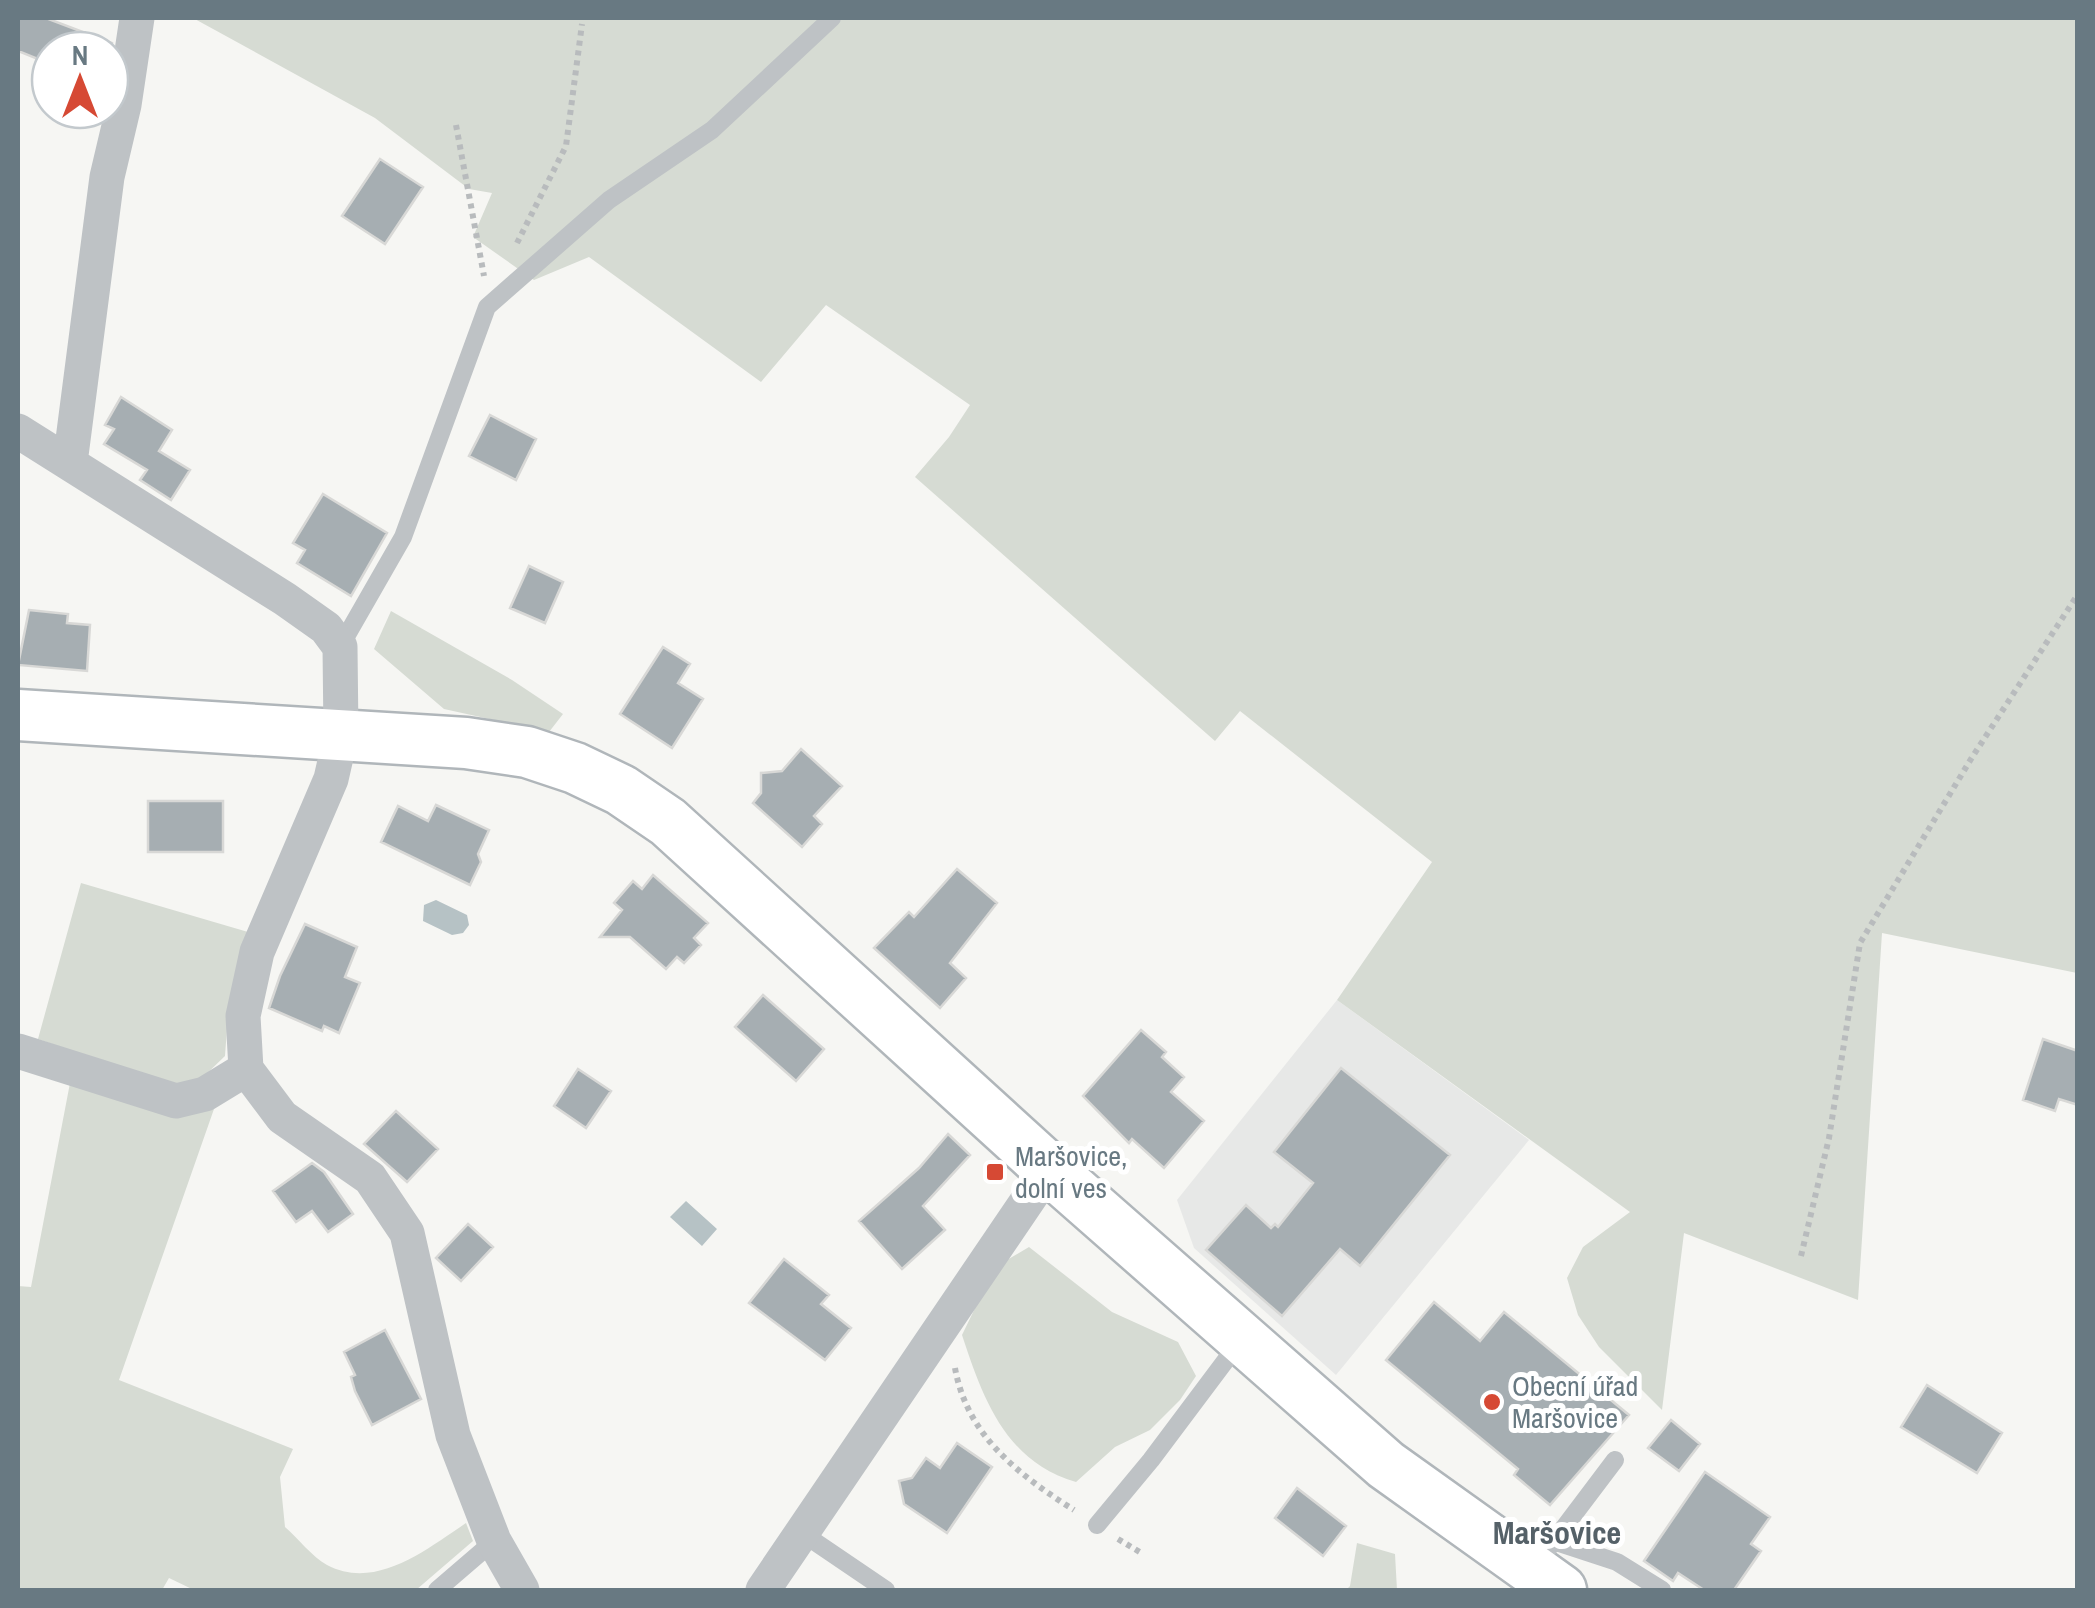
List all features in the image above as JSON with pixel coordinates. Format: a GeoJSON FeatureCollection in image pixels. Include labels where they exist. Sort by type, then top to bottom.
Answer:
{"type":"FeatureCollection","features":[{"type":"Feature","properties":{"kind":"main road"},"geometry":{"type":"LineString","coordinates":[[18,715],[466,743],[526,752],[574,768],[620,790],[668,822],[728,874],[1048,1169],[1386,1465],[1548,1567]]}},
{"type":"Feature","properties":{"kind":"street"},"geometry":{"type":"LineString","coordinates":[[70,463],[107,177],[138,18]]}},
{"type":"Feature","properties":{"kind":"street"},"geometry":{"type":"LineString","coordinates":[[18,431],[285,599],[326,628],[340,647],[341,735],[331,779],[256,952],[243,1016],[246,1069],[282,1117],[370,1178],[407,1233],[453,1435],[494,1541],[522,1590]]}},
{"type":"Feature","properties":{"kind":"street"},"geometry":{"type":"LineString","coordinates":[[18,1051],[176,1101],[205,1094],[246,1069]]}},
{"type":"Feature","properties":{"kind":"street"},"geometry":{"type":"LineString","coordinates":[[762,1590],[1048,1169]]}},
{"type":"Feature","properties":{"kind":"lane"},"geometry":{"type":"LineString","coordinates":[[340,647],[403,537],[486,308],[608,200],[712,130],[832,18]]}},
{"type":"Feature","properties":{"kind":"lane"},"geometry":{"type":"LineString","coordinates":[[1096,1524],[1151,1460],[1242,1338]]}},
{"type":"Feature","properties":{"kind":"lane"},"geometry":{"type":"LineString","coordinates":[[1548,1567],[1615,1460]]}},
{"type":"Feature","properties":{"kind":"lane"},"geometry":{"type":"LineString","coordinates":[[802,1533],[886,1590]]}},
{"type":"Feature","properties":{"kind":"lane"},"geometry":{"type":"LineString","coordinates":[[437,1590],[494,1541]]}},
{"type":"Feature","properties":{"kind":"lane"},"geometry":{"type":"LineString","coordinates":[[1548,1567],[1617,1562],[1662,1590]]}},
{"type":"Feature","properties":{"kind":"path"},"geometry":{"type":"LineString","coordinates":[[515,248],[566,146],[582,24]]}},
{"type":"Feature","properties":{"kind":"path"},"geometry":{"type":"LineString","coordinates":[[456,125],[483,270],[486,308]]}},
{"type":"Feature","properties":{"kind":"path"},"geometry":{"type":"LineString","coordinates":[[1801,1256],[1829,1138],[1860,943],[1971,759],[2078,594]]}},
{"type":"Feature","properties":{"kind":"path"},"geometry":{"type":"LineString","coordinates":[[947,1323],[957,1377],[988,1444],[1053,1496],[1142,1554]]}},
{"type":"Feature","properties":{"kind":"shaded area"},"geometry":{"type":"Polygon","coordinates":[[[193,18],[2077,18],[2077,973],[1882,933],[1858,1300],[1684,1233],[1662,1410],[1599,1347],[1578,1315],[1567,1278],[1583,1247],[1630,1212],[1337,1000],[1432,862],[1240,711],[1215,741],[915,477],[970,405],[826,305],[761,382],[589,257],[534,280],[473,237],[492,193],[469,189],[375,118],[193,18]]]}},
{"type":"Feature","properties":{"kind":"shaded area"},"geometry":{"type":"Polygon","coordinates":[[[391,611],[563,714],[549,732],[444,709],[374,649],[391,611]]]}},
{"type":"Feature","properties":{"kind":"shaded area"},"geometry":{"type":"Polygon","coordinates":[[[81,883],[248,932],[228,1015],[225,1056],[197,1083],[175,1087],[38,1039],[81,883]]]}},
{"type":"Feature","properties":{"kind":"shaded area"},"geometry":{"type":"Polygon","coordinates":[[[436,900],[467,915],[469,925],[463,933],[452,935],[423,921],[424,905],[436,900]]]}},
{"type":"Feature","properties":{"kind":"shaded area"},"geometry":{"type":"Polygon","coordinates":[[[1337,1000],[1529,1140],[1336,1375],[1194,1248],[1177,1200],[1337,1000]]]}},
{"type":"Feature","properties":{"kind":"shaded area"},"geometry":{"type":"Polygon","coordinates":[[[70,1083],[178,1111],[214,1109],[119,1380],[293,1449],[280,1477],[285,1527],[327,1565],[345,1572],[382,1570],[418,1555],[466,1523],[473,1541],[416,1590],[194,1590],[169,1578],[162,1590],[18,1590],[18,1286],[31,1287],[70,1083]]]}},
{"type":"Feature","properties":{"kind":"shaded area"},"geometry":{"type":"Polygon","coordinates":[[[686,1201],[717,1229],[702,1246],[670,1217],[686,1201]]]}},
{"type":"Feature","properties":{"kind":"shaded area"},"geometry":{"type":"Polygon","coordinates":[[[1029,1247],[1112,1312],[1178,1342],[1196,1376],[1180,1400],[1150,1430],[1115,1447],[1076,1482],[1052,1473],[1015,1444],[989,1404],[962,1335],[995,1267],[1029,1247]]]}},
{"type":"Feature","properties":{"kind":"shaded area"},"geometry":{"type":"Polygon","coordinates":[[[1357,1543],[1395,1554],[1397,1590],[1346,1590],[1357,1543]]]}},
{"type":"Feature","properties":{"kind":"building"},"geometry":{"type":"Polygon","coordinates":[[[18,18],[46,18],[78,30],[30,30],[30,56],[18,51],[18,18]]]}},
{"type":"Feature","properties":{"kind":"building"},"geometry":{"type":"Polygon","coordinates":[[[380,159],[423,187],[385,244],[342,216],[380,159]]]}},
{"type":"Feature","properties":{"kind":"building"},"geometry":{"type":"Polygon","coordinates":[[[121,397],[172,430],[159,451],[190,470],[171,500],[140,480],[147,470],[104,444],[114,429],[105,425],[121,397]]]}},
{"type":"Feature","properties":{"kind":"building"},"geometry":{"type":"Polygon","coordinates":[[[490,415],[536,439],[516,480],[469,456],[490,415]]]}},
{"type":"Feature","properties":{"kind":"building"},"geometry":{"type":"Polygon","coordinates":[[[323,494],[387,533],[351,596],[297,563],[305,550],[293,543],[323,494]]]}},
{"type":"Feature","properties":{"kind":"building"},"geometry":{"type":"Polygon","coordinates":[[[529,566],[563,582],[545,623],[510,608],[529,566]]]}},
{"type":"Feature","properties":{"kind":"building"},"geometry":{"type":"Polygon","coordinates":[[[29,610],[68,614],[67,623],[90,625],[87,671],[18,665],[29,610]]]}},
{"type":"Feature","properties":{"kind":"building"},"geometry":{"type":"Polygon","coordinates":[[[663,647],[690,664],[678,683],[703,699],[672,748],[620,714],[663,647]]]}},
{"type":"Feature","properties":{"kind":"building"},"geometry":{"type":"Polygon","coordinates":[[[801,749],[842,786],[814,816],[822,824],[802,847],[753,803],[761,793],[761,773],[782,771],[801,749]]]}},
{"type":"Feature","properties":{"kind":"building"},"geometry":{"type":"Polygon","coordinates":[[[148,801],[223,801],[223,852],[148,852],[148,801]]]}},
{"type":"Feature","properties":{"kind":"building"},"geometry":{"type":"Polygon","coordinates":[[[436,805],[489,830],[470,885],[381,842],[398,806],[428,821],[436,805]]]}},
{"type":"Feature","properties":{"kind":"building"},"geometry":{"type":"Polygon","coordinates":[[[957,869],[997,903],[950,963],[966,978],[940,1008],[874,948],[909,912],[914,917],[957,869]]]}},
{"type":"Feature","properties":{"kind":"building"},"geometry":{"type":"Polygon","coordinates":[[[653,875],[708,923],[694,938],[701,945],[684,963],[677,957],[666,969],[630,937],[600,937],[622,910],[614,903],[633,881],[642,889],[653,875]]]}},
{"type":"Feature","properties":{"kind":"building"},"geometry":{"type":"Polygon","coordinates":[[[305,924],[357,947],[345,977],[360,983],[339,1033],[324,1026],[322,1031],[269,1008],[305,924]]]}},
{"type":"Feature","properties":{"kind":"building"},"geometry":{"type":"Polygon","coordinates":[[[763,995],[824,1049],[796,1081],[735,1027],[763,995]]]}},
{"type":"Feature","properties":{"kind":"building"},"geometry":{"type":"Polygon","coordinates":[[[1141,1030],[1166,1052],[1162,1057],[1184,1077],[1171,1092],[1204,1121],[1164,1168],[1132,1139],[1129,1143],[1083,1096],[1141,1030]]]}},
{"type":"Feature","properties":{"kind":"building"},"geometry":{"type":"Polygon","coordinates":[[[2043,1039],[2078,1051],[2078,1105],[2059,1099],[2055,1111],[2023,1100],[2043,1039]]]}},
{"type":"Feature","properties":{"kind":"building"},"geometry":{"type":"Polygon","coordinates":[[[1341,1068],[1450,1155],[1360,1266],[1340,1249],[1282,1316],[1206,1250],[1246,1205],[1271,1228],[1275,1224],[1278,1227],[1313,1183],[1274,1152],[1341,1068]]]}},
{"type":"Feature","properties":{"kind":"building"},"geometry":{"type":"Polygon","coordinates":[[[578,1069],[611,1091],[586,1128],[554,1106],[578,1069]]]}},
{"type":"Feature","properties":{"kind":"building"},"geometry":{"type":"Polygon","coordinates":[[[396,1111],[438,1149],[407,1182],[364,1144],[396,1111]]]}},
{"type":"Feature","properties":{"kind":"building"},"geometry":{"type":"Polygon","coordinates":[[[948,1134],[970,1155],[923,1206],[945,1230],[902,1269],[859,1221],[919,1168],[948,1134]]]}},
{"type":"Feature","properties":{"kind":"building"},"geometry":{"type":"Polygon","coordinates":[[[312,1163],[324,1172],[353,1214],[328,1232],[312,1211],[296,1222],[273,1191],[312,1163]]]}},
{"type":"Feature","properties":{"kind":"building"},"geometry":{"type":"Polygon","coordinates":[[[468,1224],[493,1247],[461,1281],[436,1258],[468,1224]]]}},
{"type":"Feature","properties":{"kind":"building"},"geometry":{"type":"Polygon","coordinates":[[[784,1259],[829,1295],[821,1304],[851,1328],[825,1360],[749,1303],[784,1259]]]}},
{"type":"Feature","properties":{"kind":"building"},"geometry":{"type":"Polygon","coordinates":[[[1434,1302],[1480,1341],[1504,1312],[1629,1415],[1550,1505],[1514,1475],[1518,1469],[1386,1360],[1434,1302]]]}},
{"type":"Feature","properties":{"kind":"building"},"geometry":{"type":"Polygon","coordinates":[[[385,1330],[421,1399],[372,1425],[355,1391],[351,1377],[355,1375],[344,1352],[385,1330]]]}},
{"type":"Feature","properties":{"kind":"building"},"geometry":{"type":"Polygon","coordinates":[[[1927,1385],[2002,1433],[1977,1473],[1901,1427],[1927,1385]]]}},
{"type":"Feature","properties":{"kind":"building"},"geometry":{"type":"Polygon","coordinates":[[[1671,1420],[1700,1444],[1679,1471],[1648,1448],[1671,1420]]]}},
{"type":"Feature","properties":{"kind":"building"},"geometry":{"type":"Polygon","coordinates":[[[957,1443],[992,1467],[947,1533],[904,1504],[899,1481],[912,1478],[926,1458],[940,1468],[957,1443]]]}},
{"type":"Feature","properties":{"kind":"building"},"geometry":{"type":"Polygon","coordinates":[[[1705,1472],[1770,1517],[1751,1544],[1761,1551],[1734,1590],[1704,1590],[1678,1573],[1673,1581],[1644,1561],[1705,1472]]]}},
{"type":"Feature","properties":{"kind":"building"},"geometry":{"type":"Polygon","coordinates":[[[1297,1488],[1346,1526],[1323,1556],[1275,1518],[1297,1488]]]}},
{"type":"Feature","properties":{"kind":"place","name":"Maršovice, dolní ves"},"geometry":{"type":"Point","coordinates":[995,1172]}},
{"type":"Feature","properties":{"kind":"place","name":"Obecní úřad Maršovice"},"geometry":{"type":"Point","coordinates":[1492,1402]}},
{"type":"Feature","properties":{"kind":"district","name":"Maršovice"},"geometry":{"type":"Point","coordinates":[1557,1532]}}]}
